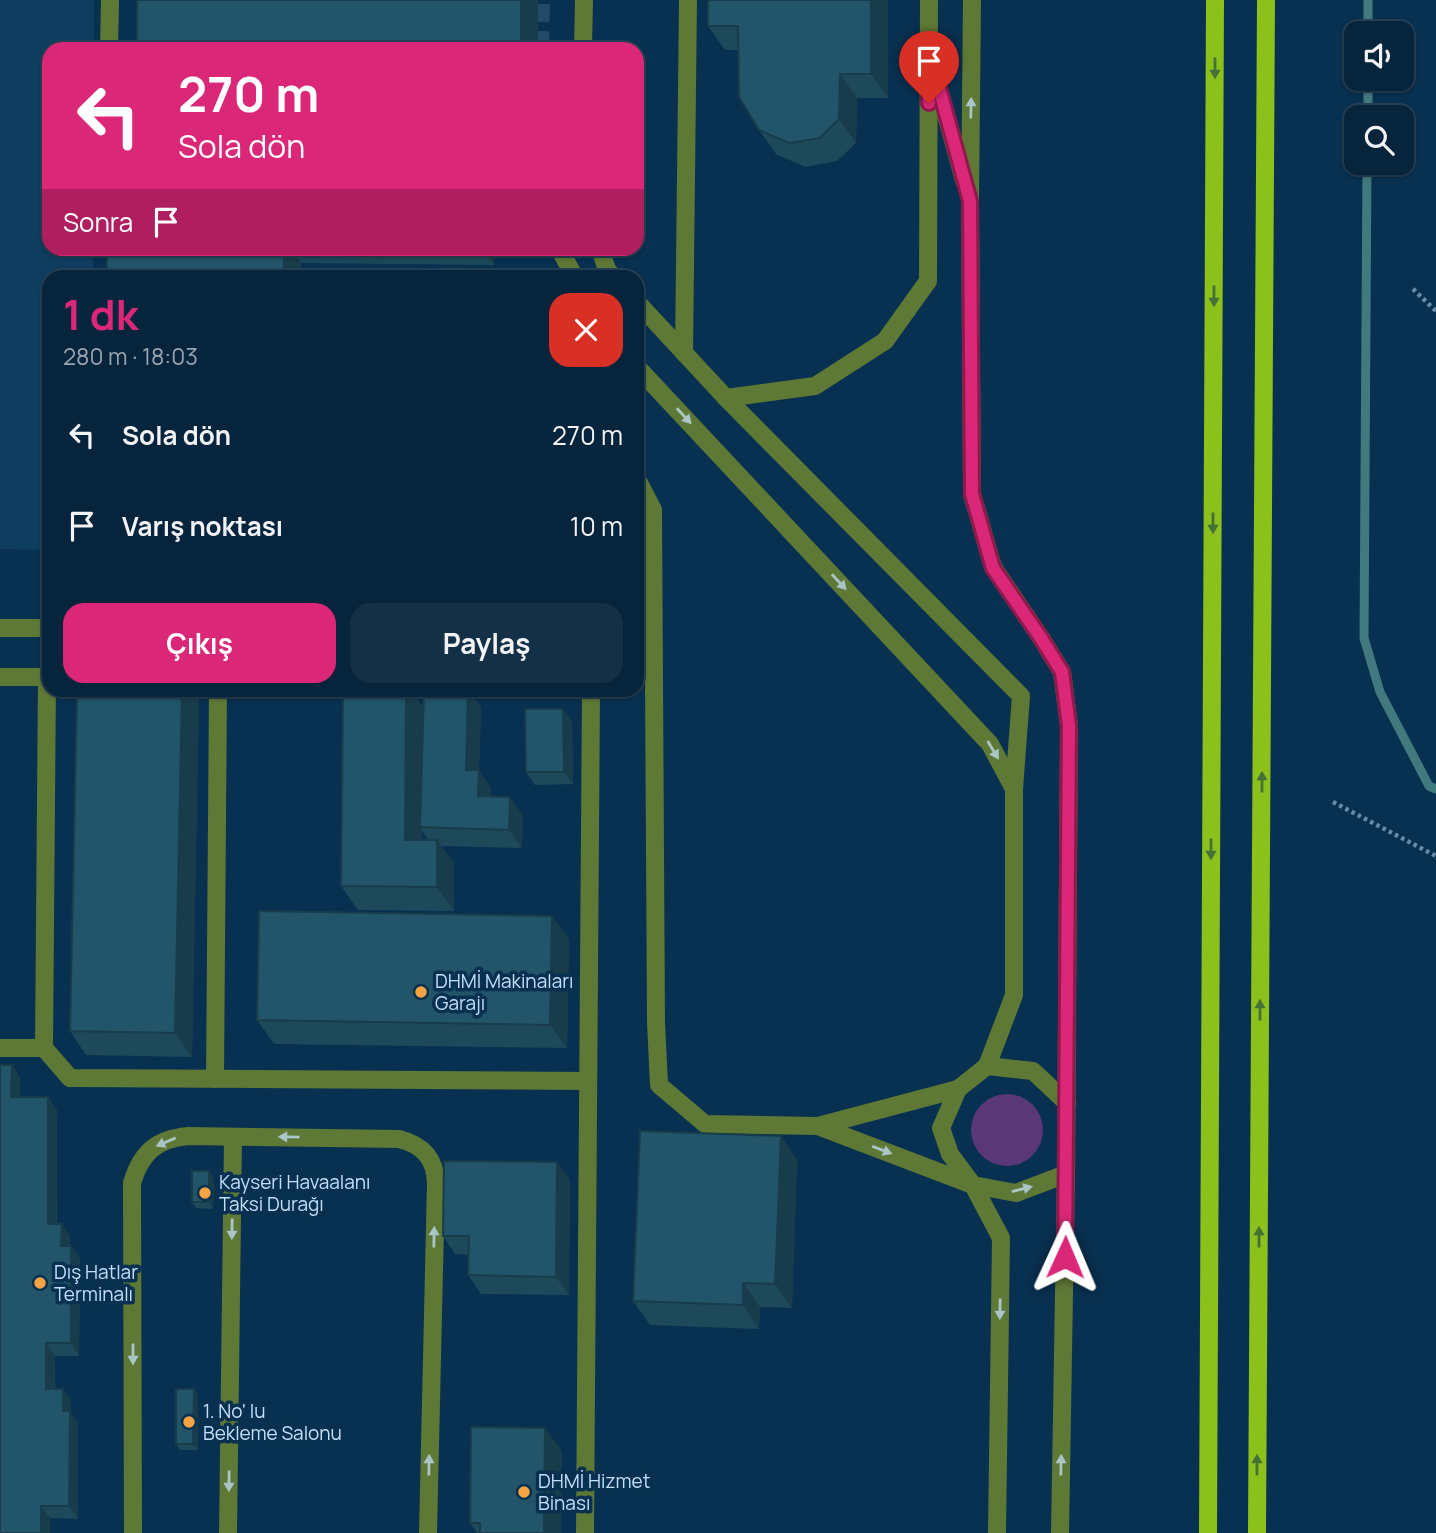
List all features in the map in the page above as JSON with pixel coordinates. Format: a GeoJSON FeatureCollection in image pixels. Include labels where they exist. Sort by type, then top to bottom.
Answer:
{"type":"FeatureCollection","features":[{"type":"Feature","properties":{"kind":"main road"},"geometry":{"type":"LineString","coordinates":[[1208,1533],[1215,0]]}},
{"type":"Feature","properties":{"kind":"main road"},"geometry":{"type":"LineString","coordinates":[[1257,1533],[1266,0]]}},
{"type":"Feature","properties":{"kind":"lane"},"geometry":{"type":"LineString","coordinates":[[109,42],[110,0]]}},
{"type":"Feature","properties":{"kind":"lane"},"geometry":{"type":"LineString","coordinates":[[583,42],[584,0]]}},
{"type":"Feature","properties":{"kind":"lane"},"geometry":{"type":"LineString","coordinates":[[684,353],[688,0]]}},
{"type":"Feature","properties":{"kind":"lane"},"geometry":{"type":"LineString","coordinates":[[726,398],[814,386],[886,341],[928,281],[929,0]]}},
{"type":"Feature","properties":{"kind":"lane"},"geometry":{"type":"LineString","coordinates":[[972,0],[972,494],[993,568],[1062,672],[1069,726],[1067,1103],[1060,1533]]}},
{"type":"Feature","properties":{"kind":"lane"},"geometry":{"type":"LineString","coordinates":[[929,51],[970,201]]}},
{"type":"Feature","properties":{"kind":"lane"},"geometry":{"type":"LineString","coordinates":[[644,310],[726,398],[1021,696],[1014,789],[1014,995],[987,1066],[958,1089],[818,1126],[705,1124],[659,1085],[656,1022],[653,510],[644,493]]}},
{"type":"Feature","properties":{"kind":"lane"},"geometry":{"type":"LineString","coordinates":[[644,374],[990,744],[1014,789]]}},
{"type":"Feature","properties":{"kind":"lane"},"geometry":{"type":"LineString","coordinates":[[0,628],[42,628]]}},
{"type":"Feature","properties":{"kind":"lane"},"geometry":{"type":"LineString","coordinates":[[0,677],[42,677]]}},
{"type":"Feature","properties":{"kind":"lane"},"geometry":{"type":"LineString","coordinates":[[48,697],[44,1048],[70,1078],[588,1082]]}},
{"type":"Feature","properties":{"kind":"lane"},"geometry":{"type":"LineString","coordinates":[[215,1079],[218,697]]}},
{"type":"Feature","properties":{"kind":"lane"},"geometry":{"type":"LineString","coordinates":[[585,1533],[591,697]]}},
{"type":"Feature","properties":{"kind":"lane"},"geometry":{"type":"LineString","coordinates":[[0,1048],[44,1048]]}},
{"type":"Feature","properties":{"kind":"lane"},"geometry":{"type":"LineString","coordinates":[[987,1066],[1033,1071],[1067,1103]]}},
{"type":"Feature","properties":{"kind":"lane"},"geometry":{"type":"LineString","coordinates":[[958,1089],[941,1128],[950,1154],[973,1185],[1001,1238],[997,1533]]}},
{"type":"Feature","properties":{"kind":"lane"},"geometry":{"type":"LineString","coordinates":[[818,1126],[973,1185],[1016,1193],[1066,1174]]}},
{"type":"Feature","properties":{"kind":"lane"},"geometry":{"type":"LineString","coordinates":[[133,1533],[132,1183],[136,1170],[153,1147],[175,1137],[188,1136],[399,1139],[418,1146],[432,1162],[436,1183],[428,1533]]}},
{"type":"Feature","properties":{"kind":"lane"},"geometry":{"type":"LineString","coordinates":[[228,1533],[233,1137]]}},
{"type":"Feature","properties":{"kind":"path"},"geometry":{"type":"LineString","coordinates":[[1413,289],[1436,311]]}},
{"type":"Feature","properties":{"kind":"path"},"geometry":{"type":"LineString","coordinates":[[1333,802],[1436,856]]}},
{"type":"Feature","properties":{"kind":"shaded area"},"geometry":{"type":"Polygon","coordinates":[[[0,0],[94,0],[94,42],[42,42],[42,256],[93,256],[93,270],[42,270],[42,550],[0,549],[0,0]]]}},
{"type":"Feature","properties":{"kind":"shaded area"},"geometry":{"type":"Polygon","coordinates":[[[1007,1094],[1027,1100],[1037,1110],[1043,1130],[1037,1150],[1027,1160],[1007,1166],[987,1160],[977,1150],[971,1130],[977,1110],[987,1100],[1007,1094]]]}},
{"type":"Feature","properties":{"kind":"building"},"geometry":{"type":"Polygon","coordinates":[[[137,0],[521,0],[521,42],[137,42],[137,0]]]}},
{"type":"Feature","properties":{"kind":"building"},"geometry":{"type":"Polygon","coordinates":[[[708,0],[871,0],[871,74],[840,74],[839,119],[820,138],[789,143],[759,130],[739,97],[738,26],[708,26],[708,0]]]}},
{"type":"Feature","properties":{"kind":"building"},"geometry":{"type":"Polygon","coordinates":[[[107,256],[284,256],[284,270],[107,270],[107,256]]]}},
{"type":"Feature","properties":{"kind":"building"},"geometry":{"type":"Polygon","coordinates":[[[77,697],[182,697],[175,1033],[70,1031],[77,697]]]}},
{"type":"Feature","properties":{"kind":"building"},"geometry":{"type":"Polygon","coordinates":[[[343,697],[406,697],[405,840],[437,840],[437,887],[341,886],[343,697]]]}},
{"type":"Feature","properties":{"kind":"building"},"geometry":{"type":"Polygon","coordinates":[[[424,697],[468,697],[466,770],[479,770],[478,796],[510,797],[509,830],[420,827],[424,697]]]}},
{"type":"Feature","properties":{"kind":"building"},"geometry":{"type":"Polygon","coordinates":[[[525,709],[563,709],[564,772],[526,772],[525,709]]]}},
{"type":"Feature","properties":{"kind":"building","name":"DHMİ Makinaları Garajı"},"geometry":{"type":"Polygon","coordinates":[[[259,911],[552,916],[550,1025],[257,1020],[259,911]]]}},
{"type":"Feature","properties":{"kind":"building","name":"Dış Hatlar Terminalı"},"geometry":{"type":"Polygon","coordinates":[[[0,1065],[12,1065],[11,1097],[48,1097],[48,1224],[62,1224],[61,1246],[71,1246],[71,1343],[46,1343],[46,1389],[63,1389],[63,1411],[70,1411],[69,1506],[41,1506],[41,1533],[0,1533],[0,1065]]]}},
{"type":"Feature","properties":{"kind":"building"},"geometry":{"type":"Polygon","coordinates":[[[640,1131],[781,1136],[775,1284],[743,1283],[743,1305],[633,1301],[640,1131]]]}},
{"type":"Feature","properties":{"kind":"building"},"geometry":{"type":"Polygon","coordinates":[[[444,1161],[557,1162],[556,1277],[468,1275],[469,1236],[443,1236],[444,1161]]]}},
{"type":"Feature","properties":{"kind":"building"},"geometry":{"type":"Polygon","coordinates":[[[192,1171],[209,1171],[209,1202],[192,1202],[192,1171]]]}},
{"type":"Feature","properties":{"kind":"building","name":"1. No' lu Bekleme Salonu"},"geometry":{"type":"Polygon","coordinates":[[[176,1389],[194,1389],[193,1444],[176,1444],[176,1389]]]}},
{"type":"Feature","properties":{"kind":"building","name":"DHMİ Hizmet Binası"},"geometry":{"type":"Polygon","coordinates":[[[471,1427],[545,1428],[544,1533],[480,1533],[480,1523],[470,1523],[471,1427]]]}},
{"type":"Feature","properties":{"kind":"waterway"},"geometry":{"type":"LineString","coordinates":[[1368,0],[1368,21]]}},
{"type":"Feature","properties":{"kind":"waterway"},"geometry":{"type":"LineString","coordinates":[[1368,91],[1368,105]]}},
{"type":"Feature","properties":{"kind":"waterway"},"geometry":{"type":"LineString","coordinates":[[1367,175],[1364,638],[1380,692],[1429,786],[1436,789]]}},
{"type":"Feature","properties":{"kind":"tunnel"},"geometry":{"type":"LineString","coordinates":[[540,42],[541,0]]}},
{"type":"Feature","properties":{"kind":"place","name":"DHMİ Makinaları Garajı"},"geometry":{"type":"Point","coordinates":[421,992]}},
{"type":"Feature","properties":{"kind":"place","name":"Kayseri Havaalanı Taksi Durağı"},"geometry":{"type":"Point","coordinates":[205,1193]}},
{"type":"Feature","properties":{"kind":"place","name":"Dış Hatlar Terminalı"},"geometry":{"type":"Point","coordinates":[40,1283]}},
{"type":"Feature","properties":{"kind":"place","name":"1. No' lu Bekleme Salonu"},"geometry":{"type":"Point","coordinates":[189,1422]}},
{"type":"Feature","properties":{"kind":"place","name":"DHMİ Hizmet Binası"},"geometry":{"type":"Point","coordinates":[524,1492]}},
{"type":"Feature","properties":{"kind":"route"},"geometry":{"type":"LineString","coordinates":[[929,103],[929,51],[970,201],[972,494],[993,568],[1062,672],[1069,726],[1065,1257]]}}]}
